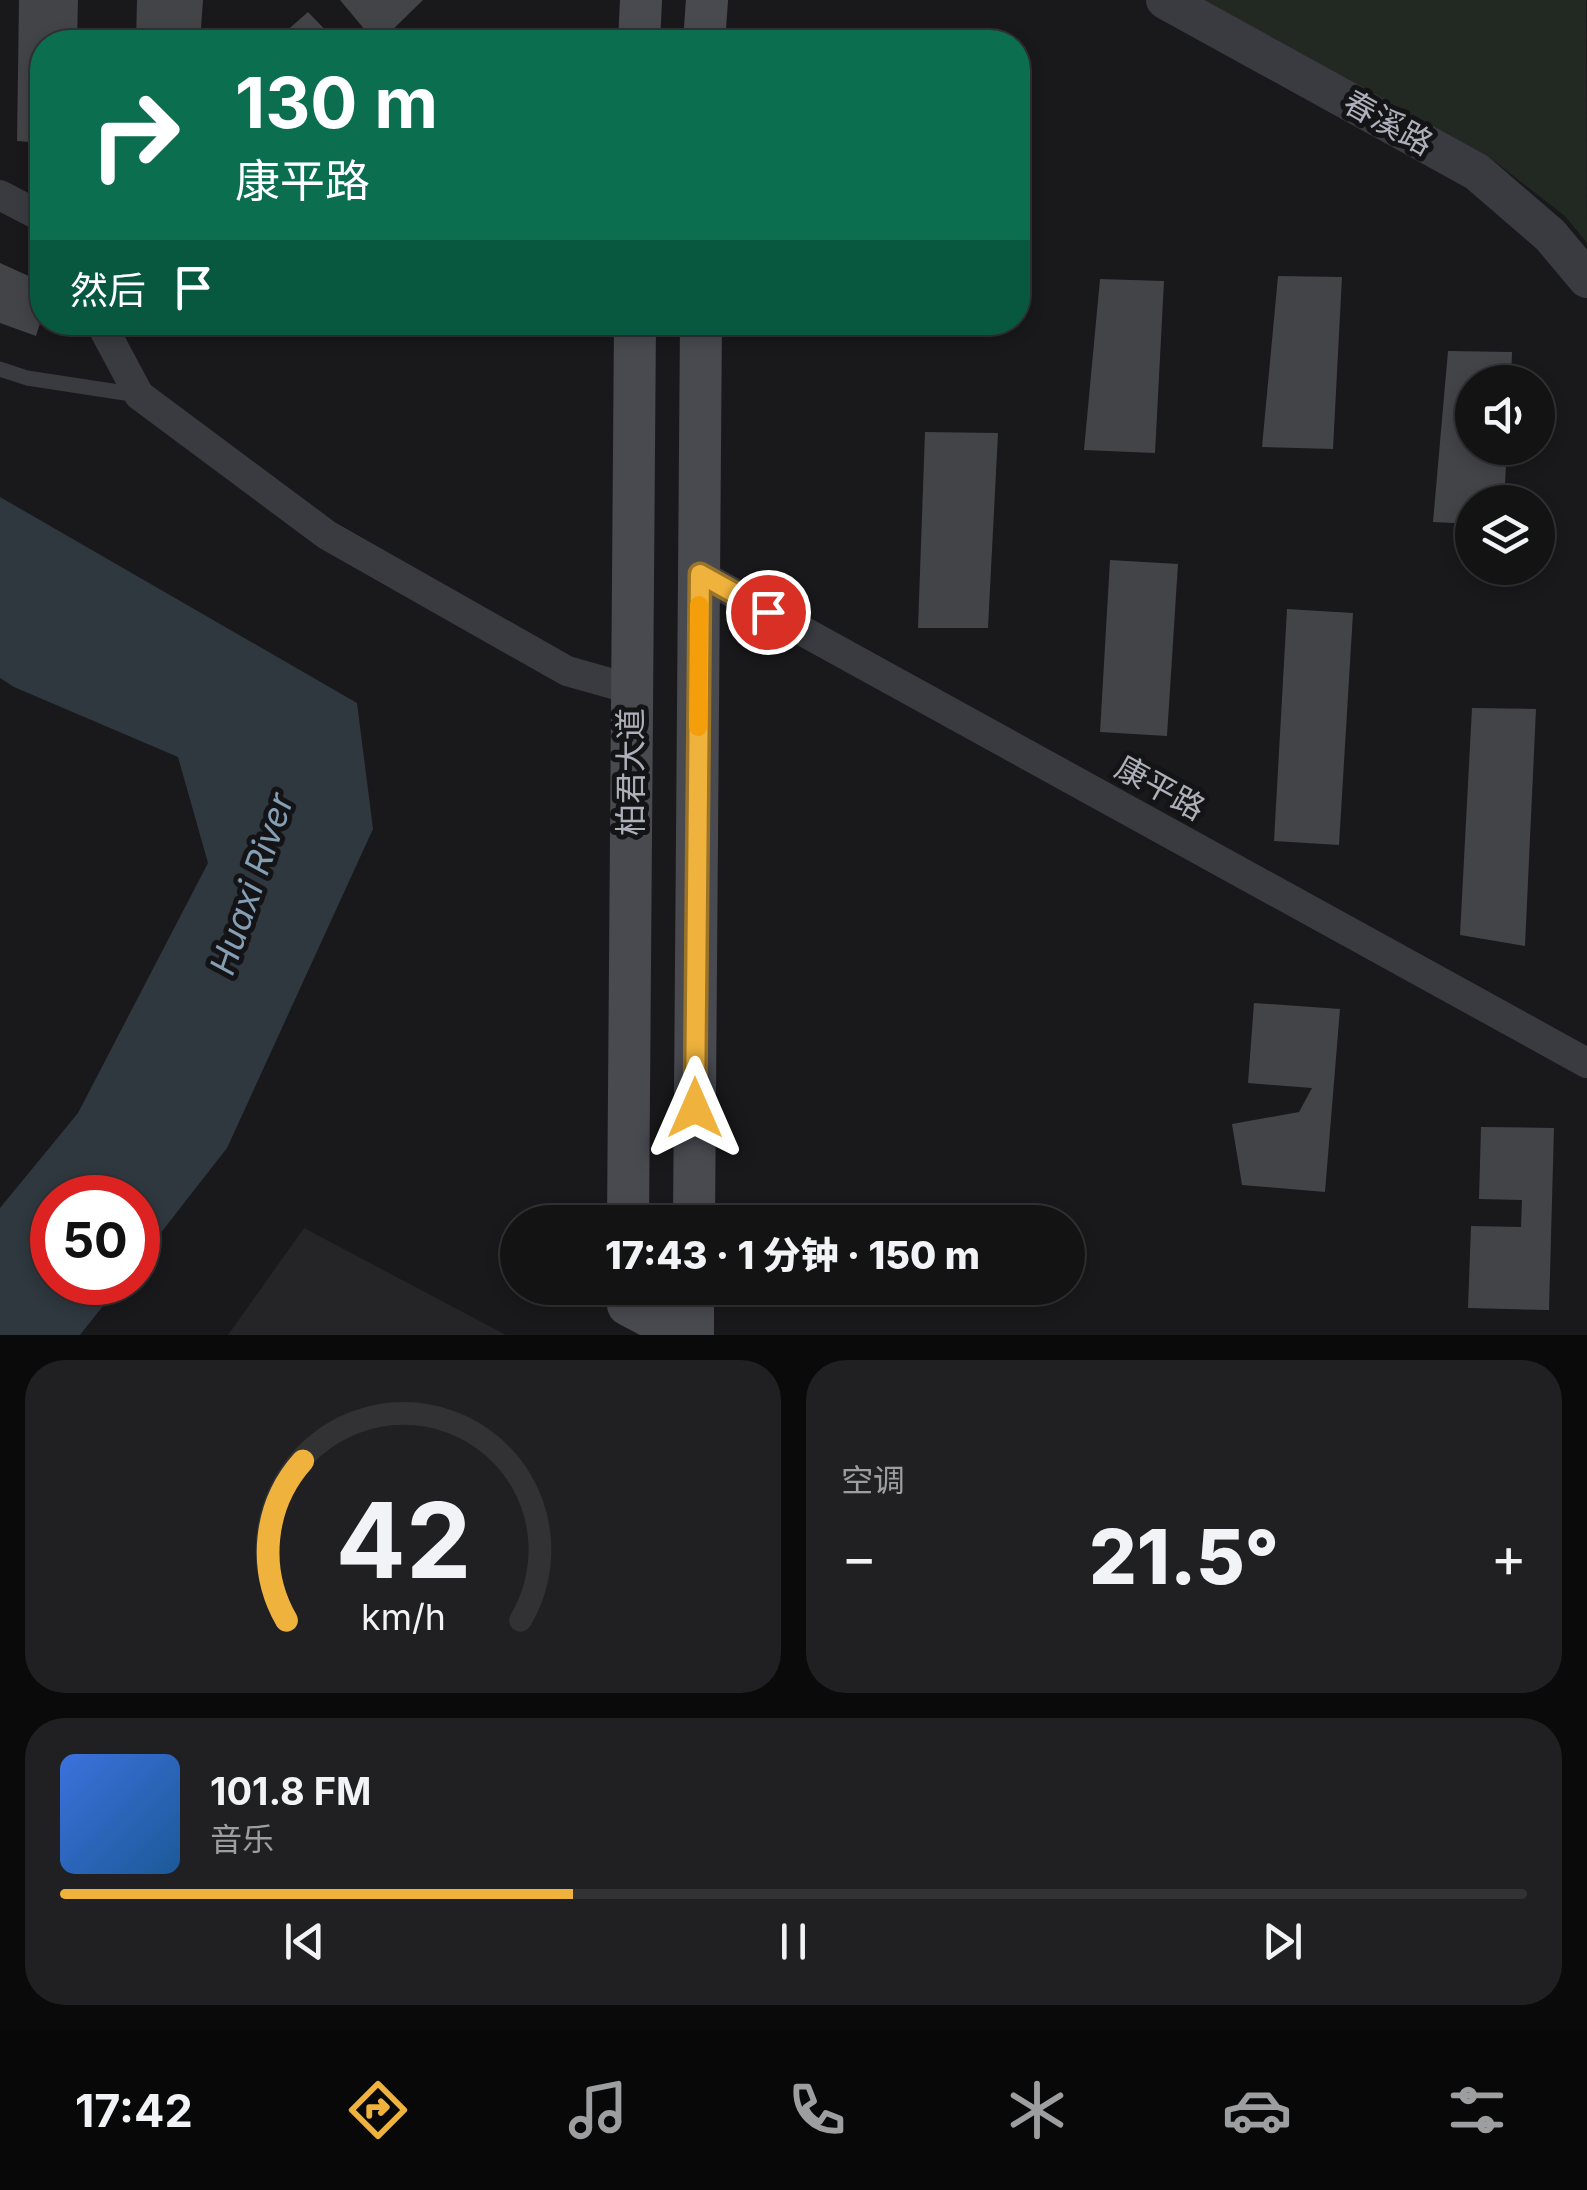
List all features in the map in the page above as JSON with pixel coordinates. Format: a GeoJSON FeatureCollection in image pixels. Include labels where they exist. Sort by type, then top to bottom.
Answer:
{"type":"FeatureCollection","features":[{"type":"Feature","properties":{"kind":"main road"},"geometry":{"type":"LineString","coordinates":[[640,30],[642,0]]}},
{"type":"Feature","properties":{"kind":"main road"},"geometry":{"type":"LineString","coordinates":[[705,30],[708,0]]}},
{"type":"Feature","properties":{"kind":"main road","name":"柏君大道"},"geometry":{"type":"LineString","coordinates":[[628,1205],[635,335]]}},
{"type":"Feature","properties":{"kind":"main road","name":"柏君大道"},"geometry":{"type":"LineString","coordinates":[[694,1205],[701,335]]}},
{"type":"Feature","properties":{"kind":"main road"},"geometry":{"type":"LineString","coordinates":[[693,1305],[693,1335]]}},
{"type":"Feature","properties":{"kind":"main road"},"geometry":{"type":"LineString","coordinates":[[628,1309],[684,1335]]}},
{"type":"Feature","properties":{"kind":"street","name":"春溪路"},"geometry":{"type":"LineString","coordinates":[[1164,0],[1477,172],[1550,235],[1587,279]]}},
{"type":"Feature","properties":{"kind":"street"},"geometry":{"type":"LineString","coordinates":[[0,195],[30,211]]}},
{"type":"Feature","properties":{"kind":"street"},"geometry":{"type":"LineString","coordinates":[[107,335],[139,396],[327,535],[567,671],[631,689]]}},
{"type":"Feature","properties":{"kind":"street","name":"康平路"},"geometry":{"type":"LineString","coordinates":[[700,574],[1587,1062]]}},
{"type":"Feature","properties":{"kind":"lane"},"geometry":{"type":"LineString","coordinates":[[0,368],[27,378],[139,396]]}},
{"type":"Feature","properties":{"kind":"shaded area"},"geometry":{"type":"Polygon","coordinates":[[[1202,0],[1586,0],[1587,243],[1565,216],[1489,157],[1202,0]]]}},
{"type":"Feature","properties":{"kind":"shaded area"},"geometry":{"type":"Polygon","coordinates":[[[304,1228],[506,1335],[228,1335],[304,1228]]]}},
{"type":"Feature","properties":{"kind":"water","name":"Huaxi River"},"geometry":{"type":"Polygon","coordinates":[[[0,497],[357,703],[373,829],[227,1148],[160,1234],[160,1175],[30,1175],[30,1305],[104,1305],[80,1335],[0,1335],[0,1208],[78,1113],[208,863],[178,757],[0,678],[0,497]]]}},
{"type":"Feature","properties":{"kind":"building"},"geometry":{"type":"Polygon","coordinates":[[[19,0],[78,0],[77,30],[30,30],[30,142],[17,141],[19,0]]]}},
{"type":"Feature","properties":{"kind":"building"},"geometry":{"type":"Polygon","coordinates":[[[137,0],[203,0],[201,30],[136,30],[137,0]]]}},
{"type":"Feature","properties":{"kind":"building"},"geometry":{"type":"Polygon","coordinates":[[[340,0],[423,0],[392,30],[365,30],[340,0]]]}},
{"type":"Feature","properties":{"kind":"building"},"geometry":{"type":"Polygon","coordinates":[[[308,12],[325,30],[288,30],[308,12]]]}},
{"type":"Feature","properties":{"kind":"building"},"geometry":{"type":"Polygon","coordinates":[[[0,263],[30,277],[30,334],[0,323],[0,263]]]}},
{"type":"Feature","properties":{"kind":"building"},"geometry":{"type":"Polygon","coordinates":[[[1278,276],[1342,277],[1333,449],[1262,447],[1278,276]]]}},
{"type":"Feature","properties":{"kind":"building"},"geometry":{"type":"Polygon","coordinates":[[[1100,279],[1164,281],[1155,453],[1084,450],[1100,279]]]}},
{"type":"Feature","properties":{"kind":"building"},"geometry":{"type":"Polygon","coordinates":[[[1448,351],[1512,352],[1512,365],[1455,365],[1455,465],[1506,465],[1505,485],[1455,485],[1455,523],[1433,522],[1448,351]]]}},
{"type":"Feature","properties":{"kind":"building"},"geometry":{"type":"Polygon","coordinates":[[[925,432],[998,433],[988,628],[918,628],[925,432]]]}},
{"type":"Feature","properties":{"kind":"building"},"geometry":{"type":"Polygon","coordinates":[[[1110,560],[1178,564],[1167,736],[1100,732],[1110,560]]]}},
{"type":"Feature","properties":{"kind":"building"},"geometry":{"type":"Polygon","coordinates":[[[1287,609],[1353,613],[1339,845],[1274,841],[1287,609]]]}},
{"type":"Feature","properties":{"kind":"building"},"geometry":{"type":"Polygon","coordinates":[[[1472,708],[1536,709],[1525,946],[1460,935],[1472,708]]]}},
{"type":"Feature","properties":{"kind":"building"},"geometry":{"type":"Polygon","coordinates":[[[1254,1003],[1340,1009],[1325,1192],[1242,1185],[1232,1124],[1299,1112],[1312,1088],[1248,1083],[1254,1003]]]}},
{"type":"Feature","properties":{"kind":"building"},"geometry":{"type":"Polygon","coordinates":[[[1481,1127],[1554,1128],[1549,1310],[1468,1308],[1471,1226],[1521,1227],[1522,1200],[1479,1199],[1481,1127]]]}},
{"type":"Feature","properties":{"kind":"slow traffic"},"geometry":{"type":"LineString","coordinates":[[698,727],[699,605]]}},
{"type":"Feature","properties":{"kind":"route"},"geometry":{"type":"LineString","coordinates":[[695,1108],[700,574],[768,612]]}}]}
